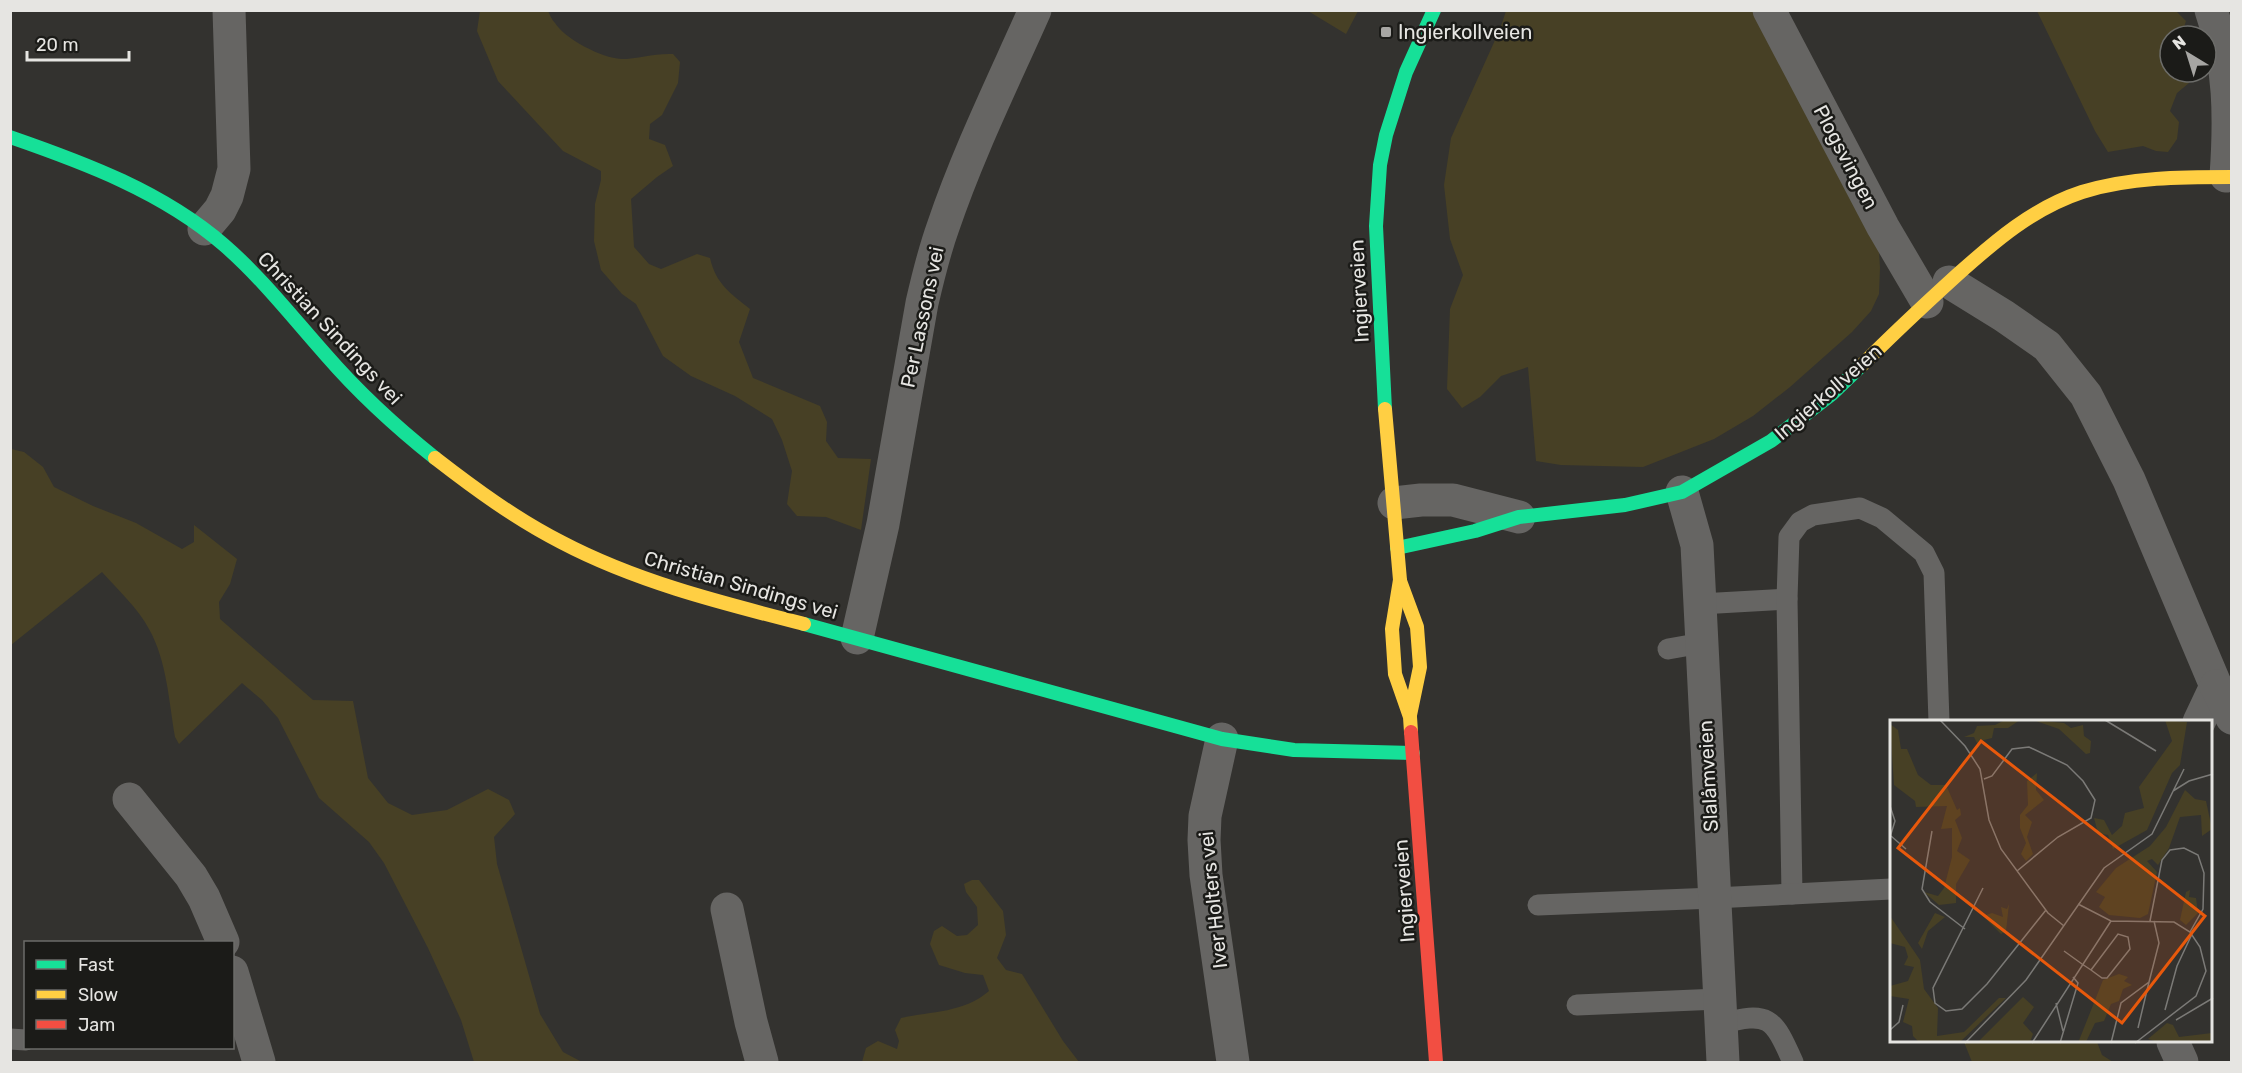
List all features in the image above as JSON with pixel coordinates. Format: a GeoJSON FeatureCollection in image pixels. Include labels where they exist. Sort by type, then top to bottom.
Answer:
{"type":"FeatureCollection","features":[{"type":"Feature","properties":{"kind":"street"},"geometry":{"type":"LineString","coordinates":[[204,229],[220,210],[227,196],[234,169],[229,10]]}},
{"type":"Feature","properties":{"kind":"street","name":"Per Lassons vei"},"geometry":{"type":"LineString","coordinates":[[857,638],[883,524],[922,303],[942,229],[968,162],[1035,10]]}},
{"type":"Feature","properties":{"kind":"street","name":"Ingierveien"},"geometry":{"type":"LineString","coordinates":[[1410,717],[1420,667],[1417,627],[1400,580],[1383,388],[1376,256],[1380,165],[1386,135],[1406,72],[1434,10]]}},
{"type":"Feature","properties":{"kind":"street","name":"Plogsvingen"},"geometry":{"type":"LineString","coordinates":[[1769,10],[1883,227],[1938,292]]}},
{"type":"Feature","properties":{"kind":"street"},"geometry":{"type":"LineString","coordinates":[[2211,10],[2223,53],[2228,90],[2229,177]]}},
{"type":"Feature","properties":{"kind":"street","name":"Christian Sindings vei"},"geometry":{"type":"LineString","coordinates":[[10,137],[57,153],[95,170],[161,202],[204,229],[226,247],[277,297],[335,365],[380,411],[430,455],[526,522],[614,567],[658,584],[730,606],[857,638],[1249,746],[1311,752],[1413,753]]}},
{"type":"Feature","properties":{"kind":"street","name":"Ingierkollveien"},"geometry":{"type":"LineString","coordinates":[[1397,548],[1476,531],[1519,518],[1625,505],[1682,492],[1780,435],[1832,394],[1938,292],[1985,250],[2027,218],[2082,192],[2122,183],[2185,177],[2229,177]]}},
{"type":"Feature","properties":{"kind":"street"},"geometry":{"type":"LineString","coordinates":[[1938,292],[2004,316],[2047,346],[2086,395],[2129,480],[2216,686],[2232,718]]}},
{"type":"Feature","properties":{"kind":"street","name":"Slalåmveien"},"geometry":{"type":"LineString","coordinates":[[1682,492],[1697,545],[1723,1062]]}},
{"type":"Feature","properties":{"kind":"street","name":"Ingierkollveien"},"geometry":{"type":"LineString","coordinates":[[1394,503],[1421,500],[1453,501],[1519,518]]}},
{"type":"Feature","properties":{"kind":"street","name":"Ingierveien"},"geometry":{"type":"LineString","coordinates":[[1400,580],[1392,629],[1395,674],[1410,717],[1436,1062]]}},
{"type":"Feature","properties":{"kind":"street"},"geometry":{"type":"LineString","coordinates":[[2200,720],[2216,686]]}},
{"type":"Feature","properties":{"kind":"street","name":"Iver Holters vei"},"geometry":{"type":"LineString","coordinates":[[1222,739],[1206,816],[1204,840],[1206,875],[1233,1062]]}},
{"type":"Feature","properties":{"kind":"street"},"geometry":{"type":"LineString","coordinates":[[129,799],[191,876],[204,898],[223,941]]}},
{"type":"Feature","properties":{"kind":"street"},"geometry":{"type":"LineString","coordinates":[[727,909],[750,1022],[762,1062]]}},
{"type":"Feature","properties":{"kind":"street"},"geometry":{"type":"LineString","coordinates":[[234,978],[260,1062]]}},
{"type":"Feature","properties":{"kind":"street"},"geometry":{"type":"LineString","coordinates":[[2174,1043],[2182,1062]]}},
{"type":"Feature","properties":{"kind":"lane"},"geometry":{"type":"LineString","coordinates":[[1792,894],[1787,599],[1789,537],[1800,522],[1813,515],[1860,508],[1882,518],[1924,553],[1934,573],[1939,720]]}},
{"type":"Feature","properties":{"kind":"lane"},"geometry":{"type":"LineString","coordinates":[[1700,604],[1787,599]]}},
{"type":"Feature","properties":{"kind":"lane"},"geometry":{"type":"LineString","coordinates":[[1668,649],[1702,643]]}},
{"type":"Feature","properties":{"kind":"lane"},"geometry":{"type":"LineString","coordinates":[[1538,905],[1890,889]]}},
{"type":"Feature","properties":{"kind":"lane"},"geometry":{"type":"LineString","coordinates":[[1577,1005],[1719,1012],[1762,1018],[1774,1024],[1792,1062]]}},
{"type":"Feature","properties":{"kind":"shaded area"},"geometry":{"type":"Polygon","coordinates":[[[480,11],[548,11],[554,22],[567,35],[585,47],[604,55],[621,59],[673,54],[680,62],[678,83],[662,115],[650,124],[649,139],[665,145],[673,166],[631,199],[634,247],[649,264],[661,269],[697,254],[710,258],[720,281],[730,293],[750,309],[739,342],[753,378],[820,406],[827,422],[826,441],[838,458],[871,459],[861,530],[826,517],[797,516],[787,504],[792,471],[772,419],[735,396],[691,376],[663,356],[636,304],[622,294],[601,270],[594,241],[595,204],[601,171],[563,151],[498,81],[477,31],[480,11]]]}},
{"type":"Feature","properties":{"kind":"shaded area"},"geometry":{"type":"Polygon","coordinates":[[[1308,11],[1358,11],[1346,34],[1308,11]]]}},
{"type":"Feature","properties":{"kind":"shaded area"},"geometry":{"type":"Polygon","coordinates":[[[1506,11],[1757,11],[1879,251],[1879,294],[1871,311],[1852,332],[1790,387],[1753,416],[1714,439],[1643,467],[1561,465],[1536,461],[1528,367],[1501,376],[1480,397],[1462,408],[1447,389],[1450,309],[1463,275],[1450,239],[1444,185],[1451,138],[1506,11]]]}},
{"type":"Feature","properties":{"kind":"shaded area"},"geometry":{"type":"Polygon","coordinates":[[[2037,11],[2176,11],[2186,21],[2185,24],[2158,24],[2158,84],[2188,84],[2177,93],[2170,111],[2179,122],[2177,139],[2168,152],[2156,151],[2143,146],[2108,152],[2095,131],[2037,11]]]}},
{"type":"Feature","properties":{"kind":"shaded area"},"geometry":{"type":"Polygon","coordinates":[[[11,449],[24,452],[43,467],[54,487],[93,506],[136,523],[182,549],[194,542],[194,525],[237,559],[230,584],[219,602],[220,619],[313,700],[353,701],[368,778],[388,803],[412,815],[447,810],[488,789],[509,800],[515,814],[494,837],[497,864],[540,1014],[563,1052],[582,1062],[474,1062],[461,1020],[428,948],[384,863],[369,842],[319,798],[278,718],[242,683],[179,744],[175,737],[167,682],[155,641],[139,614],[102,572],[11,645],[11,449]]]}},
{"type":"Feature","properties":{"kind":"shaded area"},"geometry":{"type":"Polygon","coordinates":[[[972,880],[979,880],[1003,911],[1006,935],[997,958],[1006,970],[1022,974],[1063,1041],[1079,1062],[862,1062],[866,1048],[878,1041],[897,1049],[899,1041],[895,1030],[901,1018],[969,1004],[989,991],[983,975],[965,973],[939,965],[930,944],[934,931],[942,926],[957,936],[967,935],[978,925],[977,907],[966,892],[964,884],[972,880]]]}},
{"type":"Feature","properties":{"kind":"shaded area"},"geometry":{"type":"Polygon","coordinates":[[[1964,1043],[2097,1043],[2102,1055],[2113,1062],[1972,1062],[1964,1043]]]}},
{"type":"Feature","properties":{"kind":"traffic: fast"},"geometry":{"type":"LineString","coordinates":[[1385,409],[1376,226],[1380,165],[1386,135],[1406,72],[1434,10]]}},
{"type":"Feature","properties":{"kind":"traffic: fast"},"geometry":{"type":"LineString","coordinates":[[10,137],[66,157],[122,181],[149,194],[200,226],[251,271],[365,396],[435,458]]}},
{"type":"Feature","properties":{"kind":"traffic: fast"},"geometry":{"type":"LineString","coordinates":[[1397,548],[1475,531],[1519,517],[1625,505],[1682,492],[1771,441],[1832,394],[1861,366]]}},
{"type":"Feature","properties":{"kind":"traffic: fast"},"geometry":{"type":"LineString","coordinates":[[804,624],[1222,739],[1294,750],[1413,753]]}},
{"type":"Feature","properties":{"kind":"traffic: slow"},"geometry":{"type":"LineString","coordinates":[[1861,366],[1986,250],[2015,227],[2047,207],[2082,192],[2119,183],[2175,178],[2232,177]]}},
{"type":"Feature","properties":{"kind":"traffic: slow"},"geometry":{"type":"LineString","coordinates":[[1385,409],[1400,580],[1392,629],[1395,674],[1410,717],[1411,732]]}},
{"type":"Feature","properties":{"kind":"traffic: slow"},"geometry":{"type":"LineString","coordinates":[[435,458],[512,513],[544,533],[590,556],[680,590],[804,624]]}},
{"type":"Feature","properties":{"kind":"traffic: slow"},"geometry":{"type":"LineString","coordinates":[[1400,581],[1417,627],[1420,667],[1410,715]]}},
{"type":"Feature","properties":{"kind":"traffic: jam"},"geometry":{"type":"LineString","coordinates":[[1411,732],[1436,1062]]}},
{"type":"Feature","properties":{"kind":"place","name":"Ingierkollveien"},"geometry":{"type":"Point","coordinates":[1386,32]}}]}
